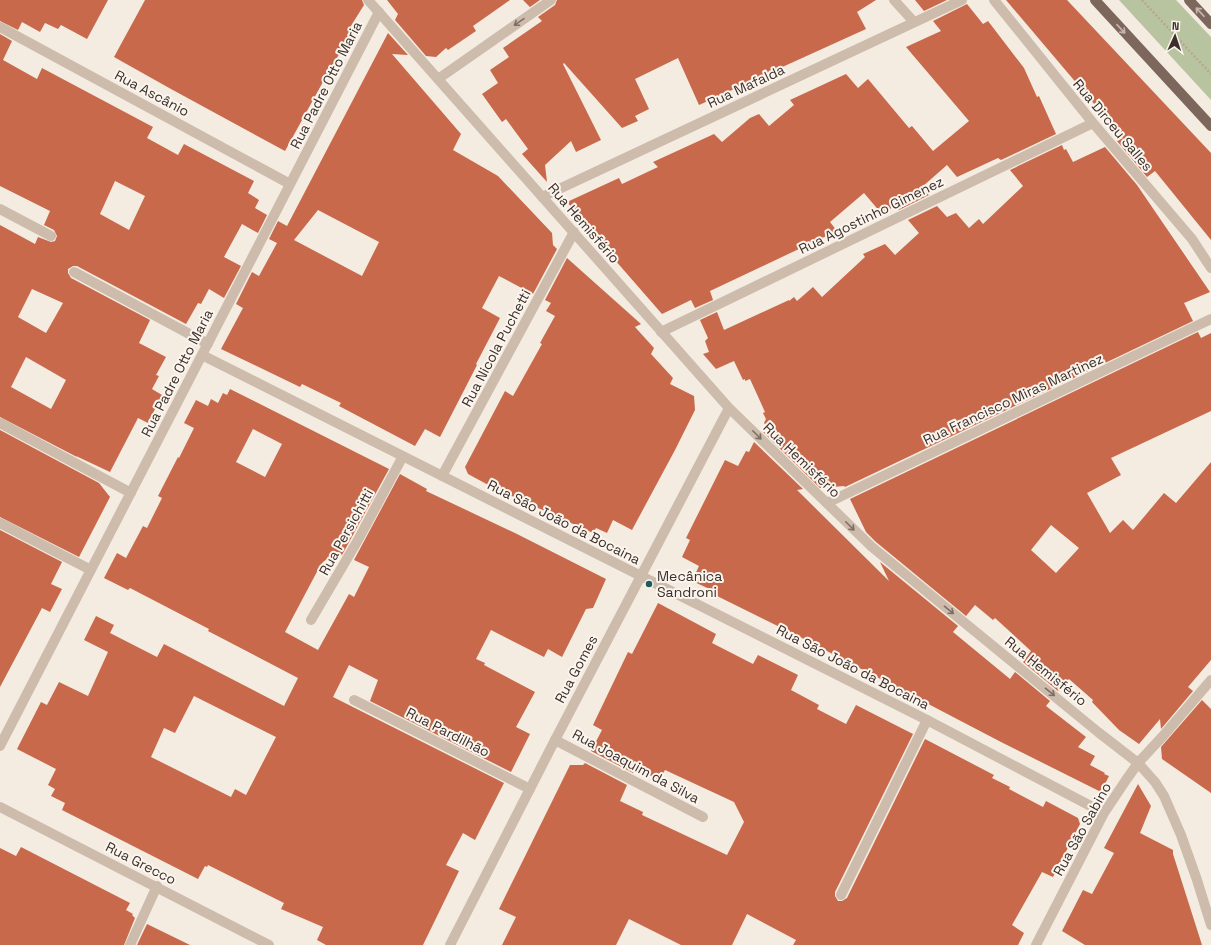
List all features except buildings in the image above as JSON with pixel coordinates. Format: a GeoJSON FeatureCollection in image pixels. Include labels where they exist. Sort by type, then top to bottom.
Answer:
{"type":"FeatureCollection","features":[{"type":"Feature","properties":{"kind":"main road"},"geometry":{"type":"LineString","coordinates":[[1095,0],[1211,126]]}},
{"type":"Feature","properties":{"kind":"main road"},"geometry":{"type":"LineString","coordinates":[[1189,0],[1211,24]]}},
{"type":"Feature","properties":{"kind":"street","name":"Rua Hemisfério"},"geometry":{"type":"LineString","coordinates":[[368,0],[729,408],[872,547],[1138,763],[1155,782],[1164,796],[1181,835],[1211,925]]}},
{"type":"Feature","properties":{"kind":"street"},"geometry":{"type":"LineString","coordinates":[[438,79],[551,0]]}},
{"type":"Feature","properties":{"kind":"street"},"geometry":{"type":"LineString","coordinates":[[894,0],[914,22]]}},
{"type":"Feature","properties":{"kind":"street","name":"Rua Mafalda"},"geometry":{"type":"LineString","coordinates":[[542,197],[962,0]]}},
{"type":"Feature","properties":{"kind":"street","name":"Rua Dirceu Salles"},"geometry":{"type":"LineString","coordinates":[[994,0],[1093,123],[1192,239],[1211,268]]}},
{"type":"Feature","properties":{"kind":"street","name":"Rua Padre Otto Maria"},"geometry":{"type":"LineString","coordinates":[[0,746],[379,12]]}},
{"type":"Feature","properties":{"kind":"street","name":"Rua Ascânio"},"geometry":{"type":"LineString","coordinates":[[0,27],[290,184]]}},
{"type":"Feature","properties":{"kind":"street","name":"Rua Agostinho Gimenez"},"geometry":{"type":"LineString","coordinates":[[661,332],[1093,123]]}},
{"type":"Feature","properties":{"kind":"street"},"geometry":{"type":"LineString","coordinates":[[0,209],[51,236]]}},
{"type":"Feature","properties":{"kind":"street","name":"Rua Nicola Puchetti"},"geometry":{"type":"LineString","coordinates":[[442,476],[574,232]]}},
{"type":"Feature","properties":{"kind":"street"},"geometry":{"type":"LineString","coordinates":[[74,272],[208,344]]}},
{"type":"Feature","properties":{"kind":"street","name":"Rua Francisco Miras Martinez"},"geometry":{"type":"LineString","coordinates":[[827,503],[1211,319]]}},
{"type":"Feature","properties":{"kind":"street","name":"Rua São João da Bocaina"},"geometry":{"type":"LineString","coordinates":[[202,355],[927,720],[1104,813]]}},
{"type":"Feature","properties":{"kind":"street","name":"Rua Gomes"},"geometry":{"type":"LineString","coordinates":[[450,945],[640,576],[729,408]]}},
{"type":"Feature","properties":{"kind":"street"},"geometry":{"type":"LineString","coordinates":[[0,423],[131,493]]}},
{"type":"Feature","properties":{"kind":"street","name":"Rua Persichitti"},"geometry":{"type":"LineString","coordinates":[[311,620],[358,540],[403,456]]}},
{"type":"Feature","properties":{"kind":"street"},"geometry":{"type":"LineString","coordinates":[[0,523],[92,570]]}},
{"type":"Feature","properties":{"kind":"street","name":"Rua São Sabino"},"geometry":{"type":"LineString","coordinates":[[1036,945],[1104,813],[1138,763],[1211,680]]}},
{"type":"Feature","properties":{"kind":"street","name":"Rua Pardilhão"},"geometry":{"type":"LineString","coordinates":[[354,700],[530,789]]}},
{"type":"Feature","properties":{"kind":"street"},"geometry":{"type":"LineString","coordinates":[[841,895],[927,720]]}},
{"type":"Feature","properties":{"kind":"street","name":"Rua Joaquim da Silva"},"geometry":{"type":"LineString","coordinates":[[555,740],[703,817]]}},
{"type":"Feature","properties":{"kind":"street","name":"Rua Grecco"},"geometry":{"type":"LineString","coordinates":[[0,807],[157,886],[269,945]]}},
{"type":"Feature","properties":{"kind":"street"},"geometry":{"type":"LineString","coordinates":[[130,945],[157,886]]}},
{"type":"Feature","properties":{"kind":"path"},"geometry":{"type":"LineString","coordinates":[[1142,0],[1211,74]]}},
{"type":"Feature","properties":{"kind":"green space"},"geometry":{"type":"Polygon","coordinates":[[[1119,0],[1176,0],[1211,37],[1211,100],[1119,0]]]}},
{"type":"Feature","properties":{"kind":"place","name":"Mecânica Sandroni"},"geometry":{"type":"Point","coordinates":[649,584]}}]}
